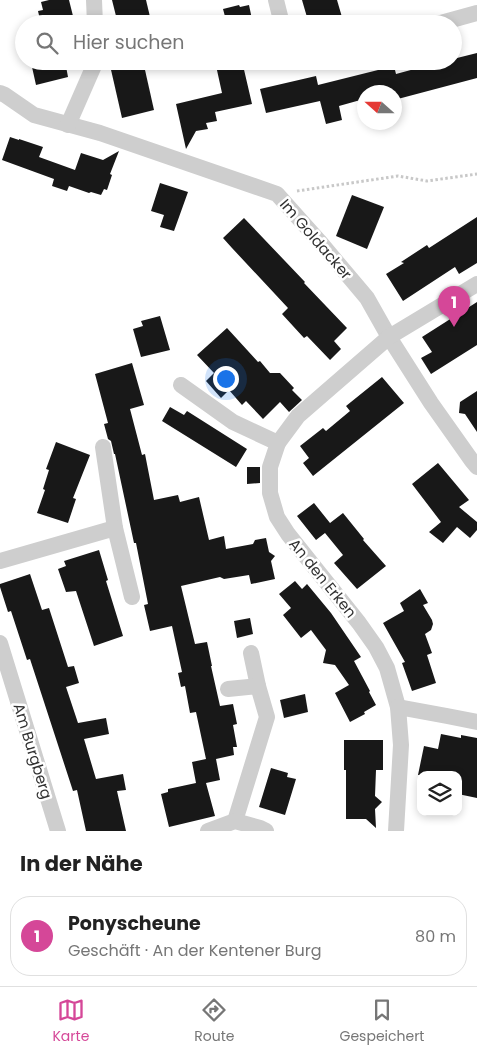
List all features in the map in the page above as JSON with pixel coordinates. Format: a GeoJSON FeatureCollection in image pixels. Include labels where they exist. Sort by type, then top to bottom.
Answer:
{"type":"FeatureCollection","features":[{"type":"Feature","properties":{"kind":"street"},"geometry":{"type":"LineString","coordinates":[[94,0],[95,15]]}},
{"type":"Feature","properties":{"kind":"street"},"geometry":{"type":"LineString","coordinates":[[276,0],[280,15]]}},
{"type":"Feature","properties":{"kind":"street"},"geometry":{"type":"LineString","coordinates":[[462,17],[477,13]]}},
{"type":"Feature","properties":{"kind":"street"},"geometry":{"type":"LineString","coordinates":[[68,125],[92,70]]}},
{"type":"Feature","properties":{"kind":"street","name":"Im Goldacker"},"geometry":{"type":"LineString","coordinates":[[0,93],[34,115],[100,133],[277,194],[367,298],[431,404],[477,467]]}},
{"type":"Feature","properties":{"kind":"street","name":"An den Erken"},"geometry":{"type":"LineString","coordinates":[[396,831],[401,745],[398,707],[387,668],[376,647],[359,623],[288,534],[277,517],[270,493],[270,467],[278,444],[298,416],[389,337],[477,284]]}},
{"type":"Feature","properties":{"kind":"street"},"geometry":{"type":"LineString","coordinates":[[180,385],[233,422],[278,444]]}},
{"type":"Feature","properties":{"kind":"street"},"geometry":{"type":"LineString","coordinates":[[103,447],[114,528],[132,598]]}},
{"type":"Feature","properties":{"kind":"street"},"geometry":{"type":"LineString","coordinates":[[0,561],[114,528]]}},
{"type":"Feature","properties":{"kind":"street","name":"Am Burgberg"},"geometry":{"type":"LineString","coordinates":[[0,643],[58,831]]}},
{"type":"Feature","properties":{"kind":"street"},"geometry":{"type":"LineString","coordinates":[[235,821],[267,717],[251,653]]}},
{"type":"Feature","properties":{"kind":"street"},"geometry":{"type":"LineString","coordinates":[[228,689],[258,686]]}},
{"type":"Feature","properties":{"kind":"street"},"geometry":{"type":"LineString","coordinates":[[398,707],[477,722]]}},
{"type":"Feature","properties":{"kind":"street"},"geometry":{"type":"LineString","coordinates":[[208,831],[235,821],[266,831]]}},
{"type":"Feature","properties":{"kind":"path"},"geometry":{"type":"LineString","coordinates":[[277,194],[398,176],[427,181],[477,174]]}},
{"type":"Feature","properties":{"kind":"building"},"geometry":{"type":"Polygon","coordinates":[[[69,0],[73,15],[39,15],[38,11],[43,10],[41,2],[69,0]]]}},
{"type":"Feature","properties":{"kind":"building"},"geometry":{"type":"Polygon","coordinates":[[[112,0],[146,0],[150,15],[116,15],[112,0]]]}},
{"type":"Feature","properties":{"kind":"building"},"geometry":{"type":"Polygon","coordinates":[[[302,0],[337,0],[341,15],[306,15],[302,0]]]}},
{"type":"Feature","properties":{"kind":"building"},"geometry":{"type":"Polygon","coordinates":[[[239,5],[240,7],[249,5],[251,15],[225,15],[223,9],[239,5]]]}},
{"type":"Feature","properties":{"kind":"building"},"geometry":{"type":"Polygon","coordinates":[[[477,53],[477,78],[402,98],[402,85],[357,85],[357,101],[339,106],[342,120],[326,124],[320,101],[266,113],[260,89],[316,76],[318,85],[378,70],[395,70],[396,74],[411,70],[462,70],[462,57],[477,53]]]}},
{"type":"Feature","properties":{"kind":"building"},"geometry":{"type":"Polygon","coordinates":[[[33,70],[67,70],[68,77],[36,85],[33,70]]]}},
{"type":"Feature","properties":{"kind":"building"},"geometry":{"type":"Polygon","coordinates":[[[111,70],[145,70],[154,110],[122,118],[111,70]]]}},
{"type":"Feature","properties":{"kind":"building"},"geometry":{"type":"Polygon","coordinates":[[[217,70],[244,70],[252,104],[215,112],[217,121],[206,123],[208,129],[196,131],[186,149],[176,104],[222,93],[217,70]]]}},
{"type":"Feature","properties":{"kind":"building"},"geometry":{"type":"Polygon","coordinates":[[[10,137],[43,147],[39,157],[75,170],[81,153],[103,160],[119,151],[110,174],[112,175],[107,190],[104,189],[101,195],[69,186],[67,191],[52,186],[54,179],[2,160],[10,137]]]}},
{"type":"Feature","properties":{"kind":"building"},"geometry":{"type":"Polygon","coordinates":[[[160,183],[188,192],[174,231],[160,227],[164,215],[151,211],[160,183]]]}},
{"type":"Feature","properties":{"kind":"building"},"geometry":{"type":"Polygon","coordinates":[[[352,195],[384,207],[367,249],[336,236],[352,195]]]}},
{"type":"Feature","properties":{"kind":"building"},"geometry":{"type":"Polygon","coordinates":[[[477,217],[477,263],[459,274],[455,267],[403,301],[386,274],[427,245],[429,248],[477,217]]]}},
{"type":"Feature","properties":{"kind":"building"},"geometry":{"type":"Polygon","coordinates":[[[244,218],[347,328],[334,341],[341,349],[330,360],[307,336],[304,338],[282,314],[288,308],[223,238],[244,218]]]}},
{"type":"Feature","properties":{"kind":"building"},"geometry":{"type":"Polygon","coordinates":[[[477,302],[477,345],[431,374],[421,358],[432,352],[422,337],[477,302]]]}},
{"type":"Feature","properties":{"kind":"building"},"geometry":{"type":"Polygon","coordinates":[[[160,316],[170,350],[141,357],[133,329],[143,326],[141,321],[160,316]]]}},
{"type":"Feature","properties":{"kind":"building"},"geometry":{"type":"Polygon","coordinates":[[[227,328],[270,373],[280,373],[294,388],[292,390],[302,400],[289,412],[280,402],[263,419],[246,401],[242,405],[229,390],[221,398],[206,381],[214,373],[197,355],[227,328]]]}},
{"type":"Feature","properties":{"kind":"building"},"geometry":{"type":"Polygon","coordinates":[[[132,363],[144,405],[130,409],[142,455],[145,454],[154,500],[178,495],[180,502],[199,497],[209,540],[224,536],[226,549],[253,544],[255,540],[266,538],[269,552],[275,556],[271,561],[275,579],[251,584],[249,575],[224,579],[220,577],[181,586],[195,644],[207,642],[220,706],[233,704],[237,724],[233,725],[237,747],[233,747],[234,755],[216,759],[220,780],[206,783],[215,816],[169,827],[161,794],[168,792],[168,789],[196,783],[192,762],[206,759],[196,712],[190,713],[185,686],[181,687],[178,673],[182,672],[172,626],[150,631],[144,605],[148,604],[136,543],[134,543],[115,454],[104,424],[108,423],[95,374],[132,363]]]}},
{"type":"Feature","properties":{"kind":"building"},"geometry":{"type":"Polygon","coordinates":[[[382,377],[404,403],[313,476],[303,463],[309,458],[300,446],[323,428],[326,431],[350,411],[346,406],[382,377]]]}},
{"type":"Feature","properties":{"kind":"building"},"geometry":{"type":"Polygon","coordinates":[[[477,391],[477,432],[465,414],[459,413],[460,402],[477,391]]]}},
{"type":"Feature","properties":{"kind":"building"},"geometry":{"type":"Polygon","coordinates":[[[170,407],[184,415],[187,411],[247,449],[236,467],[162,421],[170,407]]]}},
{"type":"Feature","properties":{"kind":"building"},"geometry":{"type":"Polygon","coordinates":[[[56,442],[90,455],[73,498],[76,499],[68,523],[37,513],[45,490],[43,489],[49,470],[46,469],[56,442]]]}},
{"type":"Feature","properties":{"kind":"building"},"geometry":{"type":"Polygon","coordinates":[[[438,463],[469,500],[459,507],[477,522],[477,530],[470,538],[457,527],[443,543],[429,532],[441,522],[412,484],[438,463]]]}},
{"type":"Feature","properties":{"kind":"building"},"geometry":{"type":"Polygon","coordinates":[[[247,467],[260,467],[260,483],[247,484],[247,467]]]}},
{"type":"Feature","properties":{"kind":"building"},"geometry":{"type":"Polygon","coordinates":[[[314,503],[330,523],[343,513],[386,566],[357,589],[334,563],[343,555],[325,533],[316,540],[297,516],[314,503]]]}},
{"type":"Feature","properties":{"kind":"building"},"geometry":{"type":"Polygon","coordinates":[[[99,550],[108,580],[106,581],[123,636],[94,646],[76,591],[66,592],[58,569],[66,566],[64,561],[99,550]]]}},
{"type":"Feature","properties":{"kind":"building"},"geometry":{"type":"Polygon","coordinates":[[[30,574],[42,610],[49,608],[68,667],[74,666],[79,683],[66,687],[78,723],[106,718],[109,734],[84,739],[96,779],[123,774],[126,790],[117,791],[126,831],[86,831],[77,790],[73,791],[30,659],[27,660],[11,611],[8,612],[0,587],[0,584],[30,574]]]}},
{"type":"Feature","properties":{"kind":"building"},"geometry":{"type":"Polygon","coordinates":[[[295,581],[302,589],[307,584],[331,613],[361,657],[354,661],[376,705],[364,712],[365,714],[350,722],[335,693],[349,685],[335,665],[323,663],[326,650],[311,630],[301,638],[283,615],[291,608],[279,594],[295,581]]]}},
{"type":"Feature","properties":{"kind":"building"},"geometry":{"type":"Polygon","coordinates":[[[420,589],[428,603],[423,605],[433,624],[431,630],[425,634],[432,653],[427,655],[436,683],[412,691],[402,663],[405,662],[383,623],[404,611],[400,603],[420,589]]]}},
{"type":"Feature","properties":{"kind":"building"},"geometry":{"type":"Polygon","coordinates":[[[250,618],[253,634],[237,638],[234,621],[250,618]]]}},
{"type":"Feature","properties":{"kind":"building"},"geometry":{"type":"Polygon","coordinates":[[[305,694],[308,712],[284,718],[280,700],[305,694]]]}},
{"type":"Feature","properties":{"kind":"building"},"geometry":{"type":"Polygon","coordinates":[[[441,734],[461,738],[461,735],[477,738],[477,798],[462,795],[462,771],[419,771],[424,746],[438,749],[441,734]]]}},
{"type":"Feature","properties":{"kind":"building"},"geometry":{"type":"Polygon","coordinates":[[[344,740],[383,740],[383,770],[376,770],[375,796],[382,802],[375,809],[376,828],[366,819],[346,819],[344,740]]]}},
{"type":"Feature","properties":{"kind":"building"},"geometry":{"type":"Polygon","coordinates":[[[271,768],[288,773],[287,777],[296,779],[285,815],[259,807],[271,768]]]}},
{"type":"Feature","properties":{"kind":"place","name":"Ponyscheune"},"geometry":{"type":"Point","coordinates":[454,327]}}]}
